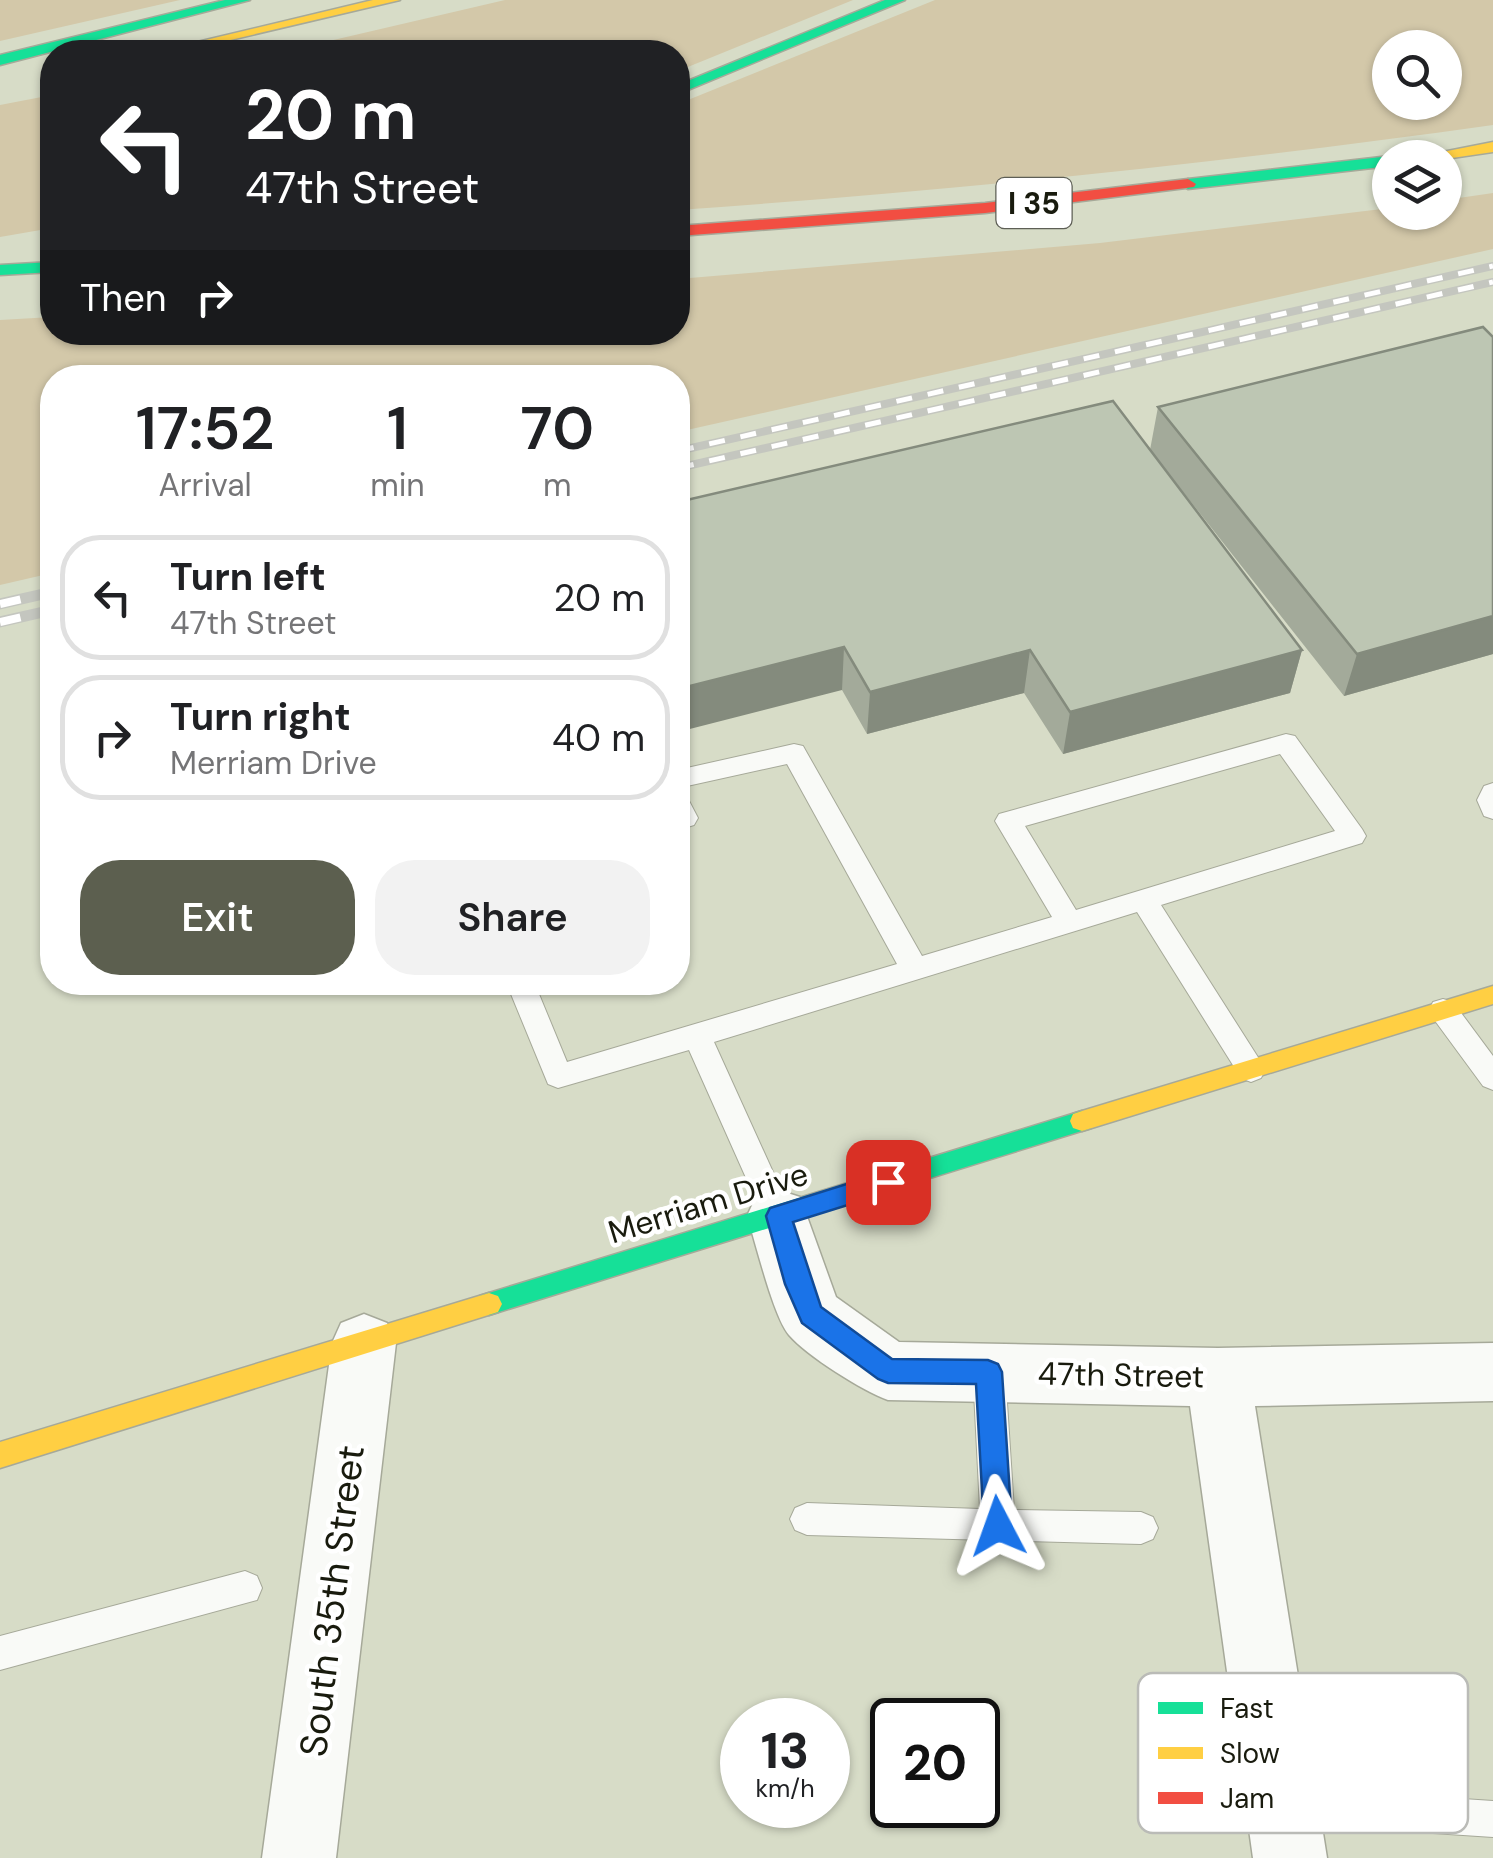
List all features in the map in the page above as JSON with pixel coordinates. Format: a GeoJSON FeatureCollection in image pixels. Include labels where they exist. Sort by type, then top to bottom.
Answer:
{"type":"FeatureCollection","features":[{"type":"Feature","properties":{"kind":"main road"},"geometry":{"type":"LineString","coordinates":[[81,40],[243,0]]}},
{"type":"Feature","properties":{"kind":"main road"},"geometry":{"type":"LineString","coordinates":[[214,40],[393,0]]}},
{"type":"Feature","properties":{"kind":"main road"},"geometry":{"type":"LineString","coordinates":[[690,85],[898,0]]}},
{"type":"Feature","properties":{"kind":"main road"},"geometry":{"type":"LineString","coordinates":[[0,60],[40,50]]}},
{"type":"Feature","properties":{"kind":"main road"},"geometry":{"type":"LineString","coordinates":[[1462,152],[1493,147]]}},
{"type":"Feature","properties":{"kind":"main road","name":"I 35"},"geometry":{"type":"LineString","coordinates":[[690,231],[985,208],[1372,163]]}},
{"type":"Feature","properties":{"kind":"main road"},"geometry":{"type":"LineString","coordinates":[[12,270],[40,266]]}},
{"type":"Feature","properties":{"kind":"main road","name":"Merriam Drive"},"geometry":{"type":"LineString","coordinates":[[0,1455],[1493,995]]}},
{"type":"Feature","properties":{"kind":"street","name":"47th Street"},"geometry":{"type":"LineString","coordinates":[[778,1216],[811,1315],[888,1371],[1218,1377],[1493,1372]]}},
{"type":"Feature","properties":{"kind":"street","name":"South 35th Street"},"geometry":{"type":"LineString","coordinates":[[299,1858],[364,1343]]}},
{"type":"Feature","properties":{"kind":"street"},"geometry":{"type":"LineString","coordinates":[[1218,1377],[1262,1673]]}},
{"type":"Feature","properties":{"kind":"lane"},"geometry":{"type":"LineString","coordinates":[[525,995],[558,1076],[697,1036],[1353,836],[1286,743],[1008,821],[1070,922]]}},
{"type":"Feature","properties":{"kind":"lane"},"geometry":{"type":"LineString","coordinates":[[690,776],[794,753],[915,970]]}},
{"type":"Feature","properties":{"kind":"lane"},"geometry":{"type":"LineString","coordinates":[[1493,793],[1493,809]]}},
{"type":"Feature","properties":{"kind":"lane"},"geometry":{"type":"LineString","coordinates":[[1143,900],[1251,1070]]}},
{"type":"Feature","properties":{"kind":"lane"},"geometry":{"type":"LineString","coordinates":[[1443,1010],[1493,1078]]}},
{"type":"Feature","properties":{"kind":"lane"},"geometry":{"type":"LineString","coordinates":[[697,1036],[778,1216]]}},
{"type":"Feature","properties":{"kind":"lane"},"geometry":{"type":"LineString","coordinates":[[988,1372],[998,1526]]}},
{"type":"Feature","properties":{"kind":"lane"},"geometry":{"type":"LineString","coordinates":[[807,1519],[1141,1528]]}},
{"type":"Feature","properties":{"kind":"lane"},"geometry":{"type":"LineString","coordinates":[[0,1653],[245,1588]]}},
{"type":"Feature","properties":{"kind":"lane"},"geometry":{"type":"LineString","coordinates":[[1468,1820],[1493,1819]]}},
{"type":"Feature","properties":{"kind":"shaded area"},"geometry":{"type":"Polygon","coordinates":[[[0,0],[180,0],[0,41],[0,0]]]}},
{"type":"Feature","properties":{"kind":"shaded area"},"geometry":{"type":"Polygon","coordinates":[[[505,0],[853,0],[690,66],[690,40],[333,40],[505,0]]]}},
{"type":"Feature","properties":{"kind":"shaded area"},"geometry":{"type":"Polygon","coordinates":[[[935,0],[1493,0],[1493,125],[1086,175],[690,209],[690,99],[935,0]]]}},
{"type":"Feature","properties":{"kind":"shaded area"},"geometry":{"type":"Polygon","coordinates":[[[40,97],[40,230],[0,237],[0,105],[40,97]]]}},
{"type":"Feature","properties":{"kind":"shaded area"},"geometry":{"type":"Polygon","coordinates":[[[1493,193],[1493,249],[690,429],[690,365],[40,365],[40,576],[0,585],[0,320],[40,318],[40,345],[690,345],[690,278],[1100,243],[1372,210],[1372,230],[1462,230],[1462,198],[1493,193]]]}},
{"type":"Feature","properties":{"kind":"building"},"geometry":{"type":"Polygon","coordinates":[[[1483,327],[1493,337],[1493,616],[1357,654],[1158,407],[1483,327]]]}},
{"type":"Feature","properties":{"kind":"building"},"geometry":{"type":"Polygon","coordinates":[[[1113,401],[1302,650],[1070,712],[1030,650],[870,692],[844,647],[690,686],[690,499],[1113,401]]]}},
{"type":"Feature","properties":{"kind":"railway"},"geometry":{"type":"LineString","coordinates":[[690,448],[1493,266]]}},
{"type":"Feature","properties":{"kind":"railway"},"geometry":{"type":"LineString","coordinates":[[690,465],[1493,282]]}},
{"type":"Feature","properties":{"kind":"railway"},"geometry":{"type":"LineString","coordinates":[[0,604],[40,595]]}},
{"type":"Feature","properties":{"kind":"railway"},"geometry":{"type":"LineString","coordinates":[[0,622],[40,613]]}},
{"type":"Feature","properties":{"kind":"traffic: fast"},"geometry":{"type":"LineString","coordinates":[[81,40],[243,0]]}},
{"type":"Feature","properties":{"kind":"traffic: fast"},"geometry":{"type":"LineString","coordinates":[[690,85],[898,0]]}},
{"type":"Feature","properties":{"kind":"traffic: fast"},"geometry":{"type":"LineString","coordinates":[[0,60],[40,50]]}},
{"type":"Feature","properties":{"kind":"traffic: fast"},"geometry":{"type":"LineString","coordinates":[[1188,184],[1372,163]]}},
{"type":"Feature","properties":{"kind":"traffic: fast"},"geometry":{"type":"LineString","coordinates":[[0,270],[40,268]]}},
{"type":"Feature","properties":{"kind":"traffic: fast"},"geometry":{"type":"LineString","coordinates":[[489,1304],[1082,1121]]}},
{"type":"Feature","properties":{"kind":"traffic: slow"},"geometry":{"type":"LineString","coordinates":[[214,40],[393,0]]}},
{"type":"Feature","properties":{"kind":"traffic: slow"},"geometry":{"type":"LineString","coordinates":[[1462,152],[1493,147]]}},
{"type":"Feature","properties":{"kind":"traffic: slow"},"geometry":{"type":"LineString","coordinates":[[1082,1121],[1493,995]]}},
{"type":"Feature","properties":{"kind":"traffic: slow"},"geometry":{"type":"LineString","coordinates":[[0,1455],[489,1304]]}},
{"type":"Feature","properties":{"kind":"traffic: jam"},"geometry":{"type":"LineString","coordinates":[[690,230],[985,208],[1188,184]]}},
{"type":"Feature","properties":{"kind":"route"},"geometry":{"type":"LineString","coordinates":[[888,1182],[778,1216],[798,1284],[811,1315],[888,1371],[988,1372],[998,1526]]}}]}
